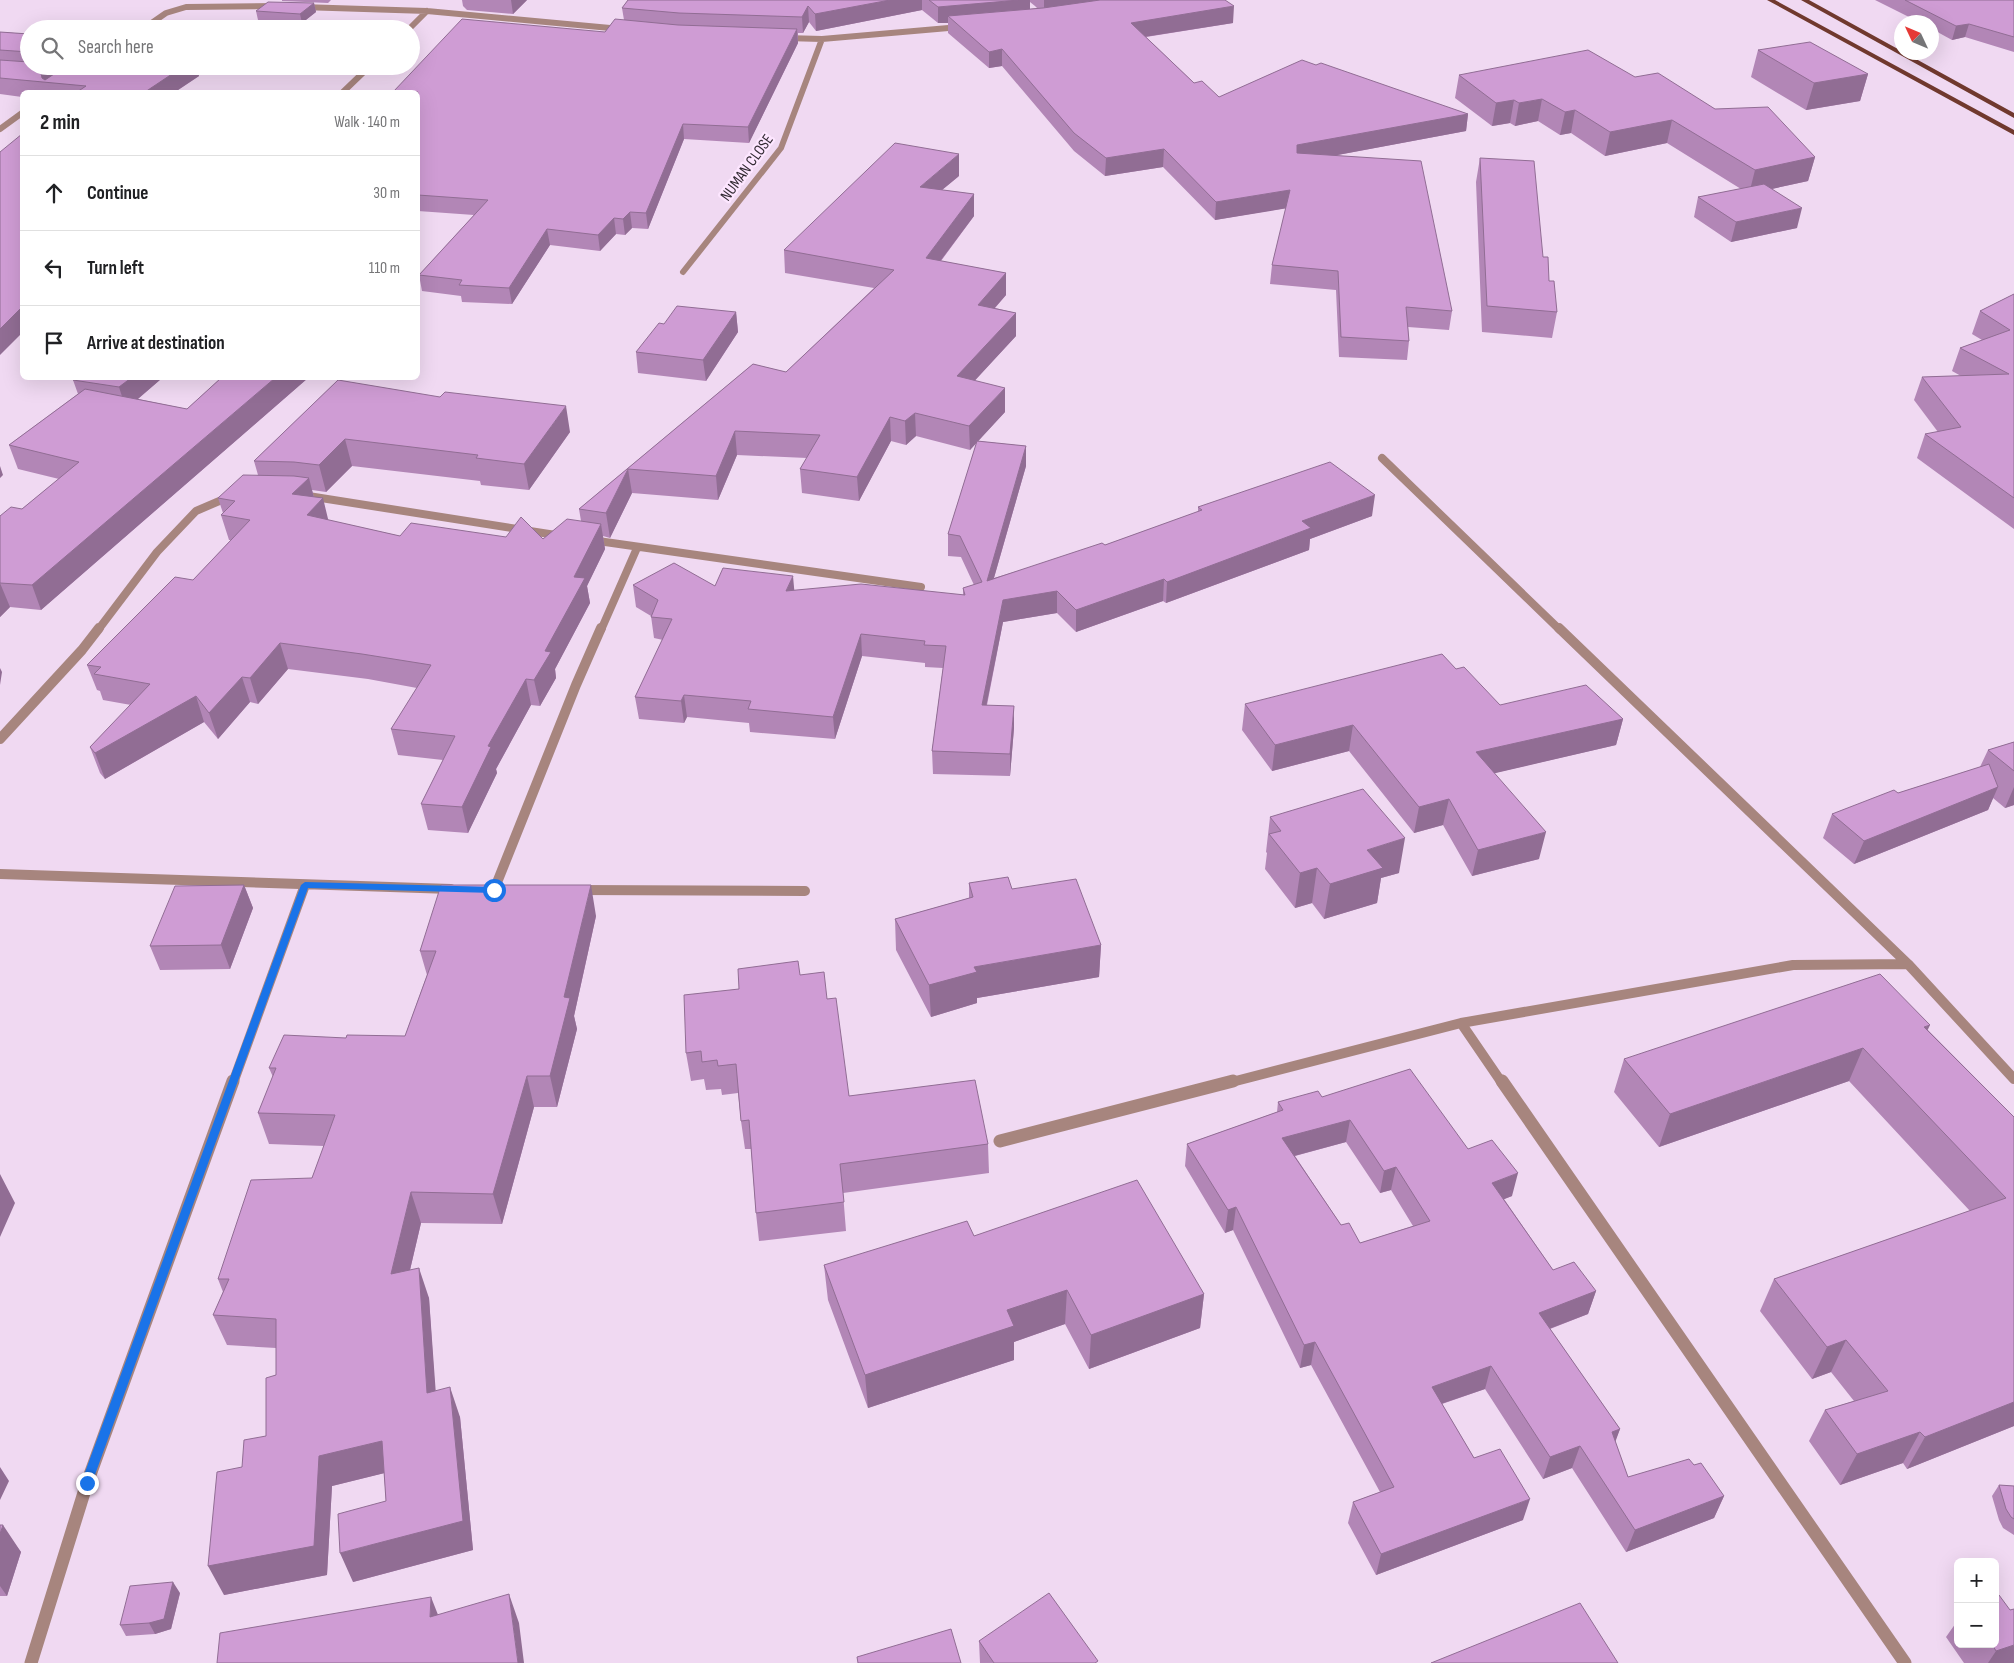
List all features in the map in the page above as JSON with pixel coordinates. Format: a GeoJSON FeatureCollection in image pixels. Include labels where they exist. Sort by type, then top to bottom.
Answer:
{"type":"FeatureCollection","features":[{"type":"Feature","properties":{"kind":"main road"},"geometry":{"type":"LineString","coordinates":[[1770,0],[2014,133]]}},
{"type":"Feature","properties":{"kind":"main road"},"geometry":{"type":"LineString","coordinates":[[1804,0],[2014,116]]}},
{"type":"Feature","properties":{"kind":"street"},"geometry":{"type":"LineString","coordinates":[[186,7],[193,0]]}},
{"type":"Feature","properties":{"kind":"street"},"geometry":{"type":"LineString","coordinates":[[156,20],[166,13],[186,7],[281,6]]}},
{"type":"Feature","properties":{"kind":"street"},"geometry":{"type":"LineString","coordinates":[[290,6],[427,11],[632,30]]}},
{"type":"Feature","properties":{"kind":"street"},"geometry":{"type":"LineString","coordinates":[[418,20],[427,11]]}},
{"type":"Feature","properties":{"kind":"street"},"geometry":{"type":"LineString","coordinates":[[776,38],[822,39],[966,26]]}},
{"type":"Feature","properties":{"kind":"street","name":"NUMAN CLOSE"},"geometry":{"type":"LineString","coordinates":[[683,272],[781,148],[822,39]]}},
{"type":"Feature","properties":{"kind":"street"},"geometry":{"type":"LineString","coordinates":[[345,90],[361,75]]}},
{"type":"Feature","properties":{"kind":"street"},"geometry":{"type":"LineString","coordinates":[[0,129],[20,114]]}},
{"type":"Feature","properties":{"kind":"street"},"geometry":{"type":"LineString","coordinates":[[1382,458],[1908,964],[2014,1079]]}},
{"type":"Feature","properties":{"kind":"street"},"geometry":{"type":"LineString","coordinates":[[0,739],[82,650],[157,552],[196,511],[236,493]]}},
{"type":"Feature","properties":{"kind":"street"},"geometry":{"type":"LineString","coordinates":[[292,494],[570,537]]}},
{"type":"Feature","properties":{"kind":"street"},"geometry":{"type":"LineString","coordinates":[[580,539],[921,587]]}},
{"type":"Feature","properties":{"kind":"street"},"geometry":{"type":"LineString","coordinates":[[494,890],[576,685],[637,548]]}},
{"type":"Feature","properties":{"kind":"street"},"geometry":{"type":"LineString","coordinates":[[0,874],[464,889]]}},
{"type":"Feature","properties":{"kind":"street"},"geometry":{"type":"LineString","coordinates":[[31,1663],[87,1483],[305,885]]}},
{"type":"Feature","properties":{"kind":"street"},"geometry":{"type":"LineString","coordinates":[[562,890],[805,891]]}},
{"type":"Feature","properties":{"kind":"street"},"geometry":{"type":"LineString","coordinates":[[1000,1141],[1462,1022],[1793,965],[1908,964]]}},
{"type":"Feature","properties":{"kind":"street"},"geometry":{"type":"LineString","coordinates":[[1462,1022],[1905,1663]]}},
{"type":"Feature","properties":{"kind":"building"},"geometry":{"type":"Polygon","coordinates":[[[628,0],[890,0],[815,14],[808,6],[802,17],[679,13],[622,8],[628,0]]]}},
{"type":"Feature","properties":{"kind":"building"},"geometry":{"type":"Polygon","coordinates":[[[929,0],[1019,0],[938,7],[929,0]]]}},
{"type":"Feature","properties":{"kind":"building"},"geometry":{"type":"Polygon","coordinates":[[[1100,0],[1225,0],[1234,6],[1131,23],[1194,83],[1202,81],[1219,97],[1302,60],[1316,65],[1321,63],[1468,114],[1297,145],[1297,153],[1421,161],[1452,311],[1406,307],[1409,341],[1341,337],[1338,271],[1272,265],[1290,190],[1216,202],[1164,149],[1106,158],[1074,133],[1002,49],[989,52],[948,16],[1043,8],[1100,0]]]}},
{"type":"Feature","properties":{"kind":"building"},"geometry":{"type":"Polygon","coordinates":[[[1905,0],[2014,0],[2014,37],[1969,24],[1956,26],[1939,17],[1939,15],[1934,15],[1905,0]]]}},
{"type":"Feature","properties":{"kind":"building"},"geometry":{"type":"Polygon","coordinates":[[[268,2],[314,3],[300,14],[256,11],[268,2]]]}},
{"type":"Feature","properties":{"kind":"building"},"geometry":{"type":"Polygon","coordinates":[[[462,19],[605,32],[615,19],[678,25],[797,29],[748,127],[683,124],[646,213],[630,212],[623,219],[614,218],[598,235],[547,229],[509,288],[459,285],[462,280],[420,275],[488,200],[420,195],[420,90],[395,90],[409,75],[420,75],[420,63],[462,19]]]}},
{"type":"Feature","properties":{"kind":"building"},"geometry":{"type":"Polygon","coordinates":[[[0,32],[20,33],[20,51],[0,50],[0,32]]]}},
{"type":"Feature","properties":{"kind":"building"},"geometry":{"type":"Polygon","coordinates":[[[1810,42],[1868,74],[1814,83],[1758,50],[1810,42]]]}},
{"type":"Feature","properties":{"kind":"building"},"geometry":{"type":"Polygon","coordinates":[[[1588,50],[1635,77],[1658,73],[1715,109],[1768,107],[1815,157],[1755,170],[1672,120],[1610,132],[1575,110],[1565,112],[1542,99],[1519,103],[1514,100],[1496,103],[1459,75],[1588,50]]]}},
{"type":"Feature","properties":{"kind":"building"},"geometry":{"type":"Polygon","coordinates":[[[0,60],[20,61],[20,75],[41,75],[45,80],[52,75],[170,75],[148,90],[80,90],[86,86],[0,78],[0,60]]]}},
{"type":"Feature","properties":{"kind":"building"},"geometry":{"type":"Polygon","coordinates":[[[20,136],[20,309],[0,329],[0,152],[20,136]]]}},
{"type":"Feature","properties":{"kind":"building"},"geometry":{"type":"Polygon","coordinates":[[[895,143],[959,154],[920,187],[974,194],[926,258],[1006,273],[978,305],[1016,313],[957,376],[1005,388],[969,426],[915,413],[905,421],[890,417],[857,477],[800,469],[820,435],[735,431],[716,476],[628,469],[606,513],[579,509],[753,364],[786,372],[894,270],[784,250],[895,143]]]}},
{"type":"Feature","properties":{"kind":"building"},"geometry":{"type":"Polygon","coordinates":[[[1480,158],[1534,161],[1543,257],[1548,257],[1549,281],[1554,281],[1557,312],[1487,306],[1480,158]]]}},
{"type":"Feature","properties":{"kind":"building"},"geometry":{"type":"Polygon","coordinates":[[[1764,184],[1802,208],[1736,222],[1698,197],[1764,184]]]}},
{"type":"Feature","properties":{"kind":"building"},"geometry":{"type":"Polygon","coordinates":[[[2014,294],[2014,498],[1925,434],[1961,427],[1922,377],[2009,374],[1960,348],[2010,330],[1980,311],[2014,294]]]}},
{"type":"Feature","properties":{"kind":"building"},"geometry":{"type":"Polygon","coordinates":[[[677,306],[736,312],[703,360],[636,352],[659,323],[664,324],[677,306]]]}},
{"type":"Feature","properties":{"kind":"building"},"geometry":{"type":"Polygon","coordinates":[[[73,380],[128,380],[119,387],[73,380]]]}},
{"type":"Feature","properties":{"kind":"building"},"geometry":{"type":"Polygon","coordinates":[[[219,380],[273,380],[32,585],[0,583],[0,516],[11,507],[22,509],[79,462],[9,445],[85,389],[187,409],[219,380]]]}},
{"type":"Feature","properties":{"kind":"building"},"geometry":{"type":"Polygon","coordinates":[[[338,380],[440,397],[445,392],[566,406],[524,464],[476,458],[478,455],[345,439],[319,465],[254,461],[338,380]]]}},
{"type":"Feature","properties":{"kind":"building"},"geometry":{"type":"Polygon","coordinates":[[[977,441],[1026,446],[987,581],[1102,543],[1105,545],[1202,510],[1198,507],[1330,462],[1375,495],[1302,521],[1311,528],[1167,582],[1164,579],[1076,610],[1057,591],[1003,600],[982,705],[1014,706],[1010,754],[932,751],[946,646],[924,645],[925,641],[861,634],[833,717],[748,709],[751,701],[684,695],[681,701],[635,697],[672,619],[651,617],[658,600],[633,585],[674,563],[715,586],[723,568],[793,576],[786,591],[861,584],[965,595],[963,588],[982,582],[960,536],[948,534],[977,441]]]}},
{"type":"Feature","properties":{"kind":"building"},"geometry":{"type":"Polygon","coordinates":[[[243,475],[309,478],[292,494],[323,498],[307,515],[400,536],[411,523],[506,537],[521,517],[543,539],[567,519],[601,524],[574,577],[585,578],[545,651],[551,652],[534,680],[526,679],[488,746],[491,747],[462,807],[421,804],[455,736],[391,729],[431,665],[280,643],[250,678],[242,677],[209,713],[196,696],[95,753],[90,747],[150,684],[94,674],[101,667],[87,665],[175,577],[193,580],[250,520],[221,515],[235,501],[218,498],[243,475]]]}},
{"type":"Feature","properties":{"kind":"building"},"geometry":{"type":"Polygon","coordinates":[[[1442,654],[1456,669],[1464,667],[1500,705],[1586,685],[1623,719],[1476,752],[1546,832],[1478,850],[1449,799],[1419,807],[1353,725],[1275,745],[1245,704],[1442,654]]]}},
{"type":"Feature","properties":{"kind":"building"},"geometry":{"type":"Polygon","coordinates":[[[2014,742],[2014,771],[1988,750],[2014,742]]]}},
{"type":"Feature","properties":{"kind":"building"},"geometry":{"type":"Polygon","coordinates":[[[1989,764],[1998,787],[1864,841],[1832,814],[1894,790],[1898,793],[1989,764]]]}},
{"type":"Feature","properties":{"kind":"building"},"geometry":{"type":"Polygon","coordinates":[[[1363,789],[1405,838],[1367,850],[1383,868],[1330,884],[1317,868],[1300,873],[1269,834],[1281,831],[1270,817],[1363,789]]]}},
{"type":"Feature","properties":{"kind":"building"},"geometry":{"type":"Polygon","coordinates":[[[1008,877],[1012,889],[1076,879],[1101,945],[974,967],[977,972],[929,985],[895,919],[973,897],[969,883],[1008,877]]]}},
{"type":"Feature","properties":{"kind":"building"},"geometry":{"type":"Polygon","coordinates":[[[244,885],[221,945],[150,946],[175,886],[244,885]]]}},
{"type":"Feature","properties":{"kind":"building"},"geometry":{"type":"Polygon","coordinates":[[[441,885],[591,885],[564,997],[570,998],[550,1076],[527,1076],[493,1194],[411,1192],[391,1274],[419,1268],[427,1393],[450,1387],[463,1521],[340,1553],[338,1514],[386,1501],[382,1441],[319,1456],[314,1546],[208,1566],[217,1472],[242,1467],[244,1440],[266,1436],[266,1378],[276,1375],[276,1319],[213,1315],[229,1279],[218,1279],[251,1180],[312,1178],[335,1115],[258,1113],[276,1068],[269,1068],[284,1035],[346,1038],[347,1035],[405,1036],[436,951],[420,951],[441,885]]]}},
{"type":"Feature","properties":{"kind":"building"},"geometry":{"type":"Polygon","coordinates":[[[798,961],[800,975],[824,972],[827,999],[836,998],[849,1096],[975,1080],[988,1144],[840,1164],[844,1202],[756,1213],[749,1120],[741,1121],[736,1064],[718,1066],[717,1060],[702,1062],[701,1051],[686,1053],[684,995],[739,989],[738,969],[798,961]]]}},
{"type":"Feature","properties":{"kind":"building"},"geometry":{"type":"Polygon","coordinates":[[[1880,974],[1930,1025],[1924,1027],[2014,1117],[2014,1402],[1925,1437],[1920,1432],[1857,1454],[1825,1410],[1888,1391],[1846,1340],[1827,1347],[1774,1279],[2006,1198],[1863,1048],[1670,1114],[1624,1059],[1880,974]]]}},
{"type":"Feature","properties":{"kind":"building"},"geometry":{"type":"Polygon","coordinates":[[[1410,1069],[1468,1149],[1492,1140],[1518,1173],[1492,1183],[1553,1270],[1574,1262],[1596,1291],[1539,1313],[1620,1429],[1612,1432],[1628,1477],[1689,1459],[1694,1465],[1701,1463],[1724,1496],[1635,1530],[1580,1446],[1550,1457],[1491,1366],[1432,1387],[1474,1458],[1500,1449],[1530,1499],[1381,1554],[1353,1502],[1394,1487],[1315,1342],[1304,1345],[1236,1207],[1228,1210],[1187,1144],[1283,1110],[1278,1102],[1318,1091],[1322,1097],[1410,1069]],[[1350,1120],[1282,1138],[1341,1225],[1349,1223],[1360,1243],[1430,1221],[1396,1167],[1384,1171],[1350,1120]]]}},
{"type":"Feature","properties":{"kind":"building"},"geometry":{"type":"Polygon","coordinates":[[[1137,1180],[1204,1294],[1091,1335],[1067,1290],[1007,1310],[1014,1326],[865,1375],[824,1265],[967,1221],[974,1236],[1137,1180]]]}},
{"type":"Feature","properties":{"kind":"building"},"geometry":{"type":"Polygon","coordinates":[[[1999,1485],[2014,1486],[2014,1519],[2006,1509],[1999,1485]]]}},
{"type":"Feature","properties":{"kind":"building"},"geometry":{"type":"Polygon","coordinates":[[[173,1582],[164,1619],[149,1623],[120,1625],[130,1586],[173,1582]]]}},
{"type":"Feature","properties":{"kind":"building"},"geometry":{"type":"Polygon","coordinates":[[[1049,1593],[1098,1661],[1095,1663],[994,1663],[979,1641],[1049,1593]]]}},
{"type":"Feature","properties":{"kind":"building"},"geometry":{"type":"Polygon","coordinates":[[[509,1594],[518,1663],[217,1663],[220,1633],[431,1597],[430,1617],[509,1594]]]}},
{"type":"Feature","properties":{"kind":"building"},"geometry":{"type":"Polygon","coordinates":[[[1999,1595],[2010,1610],[2014,1609],[2014,1645],[1996,1651],[1994,1648],[1999,1648],[1999,1595]]]}},
{"type":"Feature","properties":{"kind":"building"},"geometry":{"type":"Polygon","coordinates":[[[1580,1603],[1618,1663],[1431,1663],[1580,1603]]]}},
{"type":"Feature","properties":{"kind":"building"},"geometry":{"type":"Polygon","coordinates":[[[951,1629],[961,1663],[858,1663],[857,1657],[951,1629]]]}},
{"type":"Feature","properties":{"kind":"route"},"geometry":{"type":"LineString","coordinates":[[87,1483],[305,885],[494,890]]}}]}
